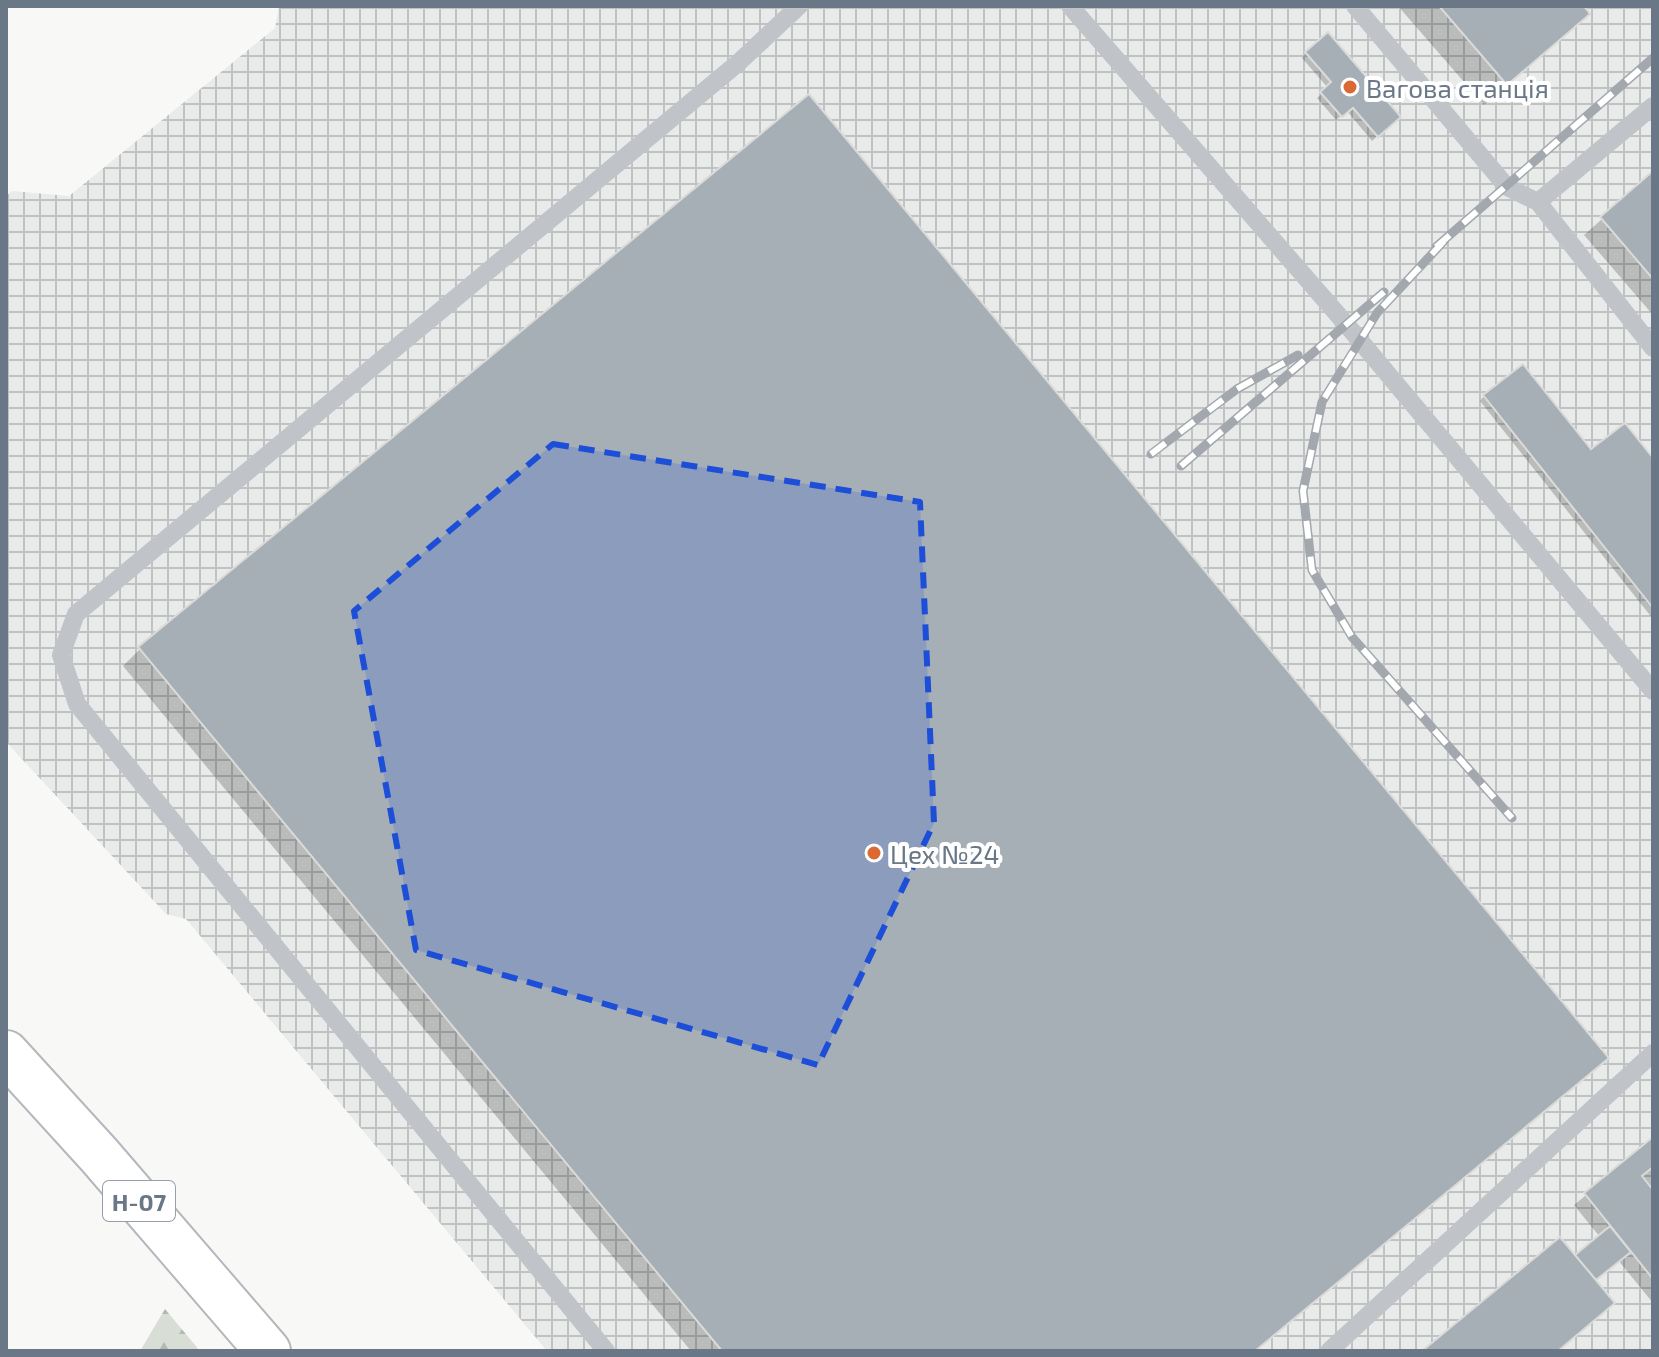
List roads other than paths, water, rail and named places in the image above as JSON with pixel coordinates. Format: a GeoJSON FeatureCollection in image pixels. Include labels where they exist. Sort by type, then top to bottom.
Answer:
{"type":"FeatureCollection","features":[{"type":"Feature","properties":{"kind":"main road","name":"Н-07"},"geometry":{"type":"LineString","coordinates":[[6,1053],[99,1155],[268,1351]]}},
{"type":"Feature","properties":{"kind":"lane"},"geometry":{"type":"LineString","coordinates":[[606,1351],[77,704],[61,655],[76,614],[738,63],[799,6]]}},
{"type":"Feature","properties":{"kind":"lane"},"geometry":{"type":"LineString","coordinates":[[1070,6],[1346,324],[1653,691]]}},
{"type":"Feature","properties":{"kind":"lane"},"geometry":{"type":"LineString","coordinates":[[1355,6],[1507,187],[1538,202],[1653,348]]}},
{"type":"Feature","properties":{"kind":"lane"},"geometry":{"type":"LineString","coordinates":[[1538,202],[1653,106]]}},
{"type":"Feature","properties":{"kind":"lane"},"geometry":{"type":"LineString","coordinates":[[1329,1351],[1653,1053]]}},
{"type":"Feature","properties":{"kind":"railway"},"geometry":{"type":"LineString","coordinates":[[1436,247],[1653,58]]}},
{"type":"Feature","properties":{"kind":"railway"},"geometry":{"type":"LineString","coordinates":[[1444,241],[1377,313],[1322,402],[1303,491],[1312,570],[1352,637],[1512,818]]}},
{"type":"Feature","properties":{"kind":"railway"},"geometry":{"type":"LineString","coordinates":[[1181,466],[1384,292]]}},
{"type":"Feature","properties":{"kind":"railway"},"geometry":{"type":"LineString","coordinates":[[1151,454],[1237,389],[1298,355]]}},
{"type":"Feature","properties":{"kind":"place","name":"Вагова станція"},"geometry":{"type":"Point","coordinates":[1350,87]}},
{"type":"Feature","properties":{"kind":"place","name":"Цех №24"},"geometry":{"type":"Point","coordinates":[874,853]}}]}
